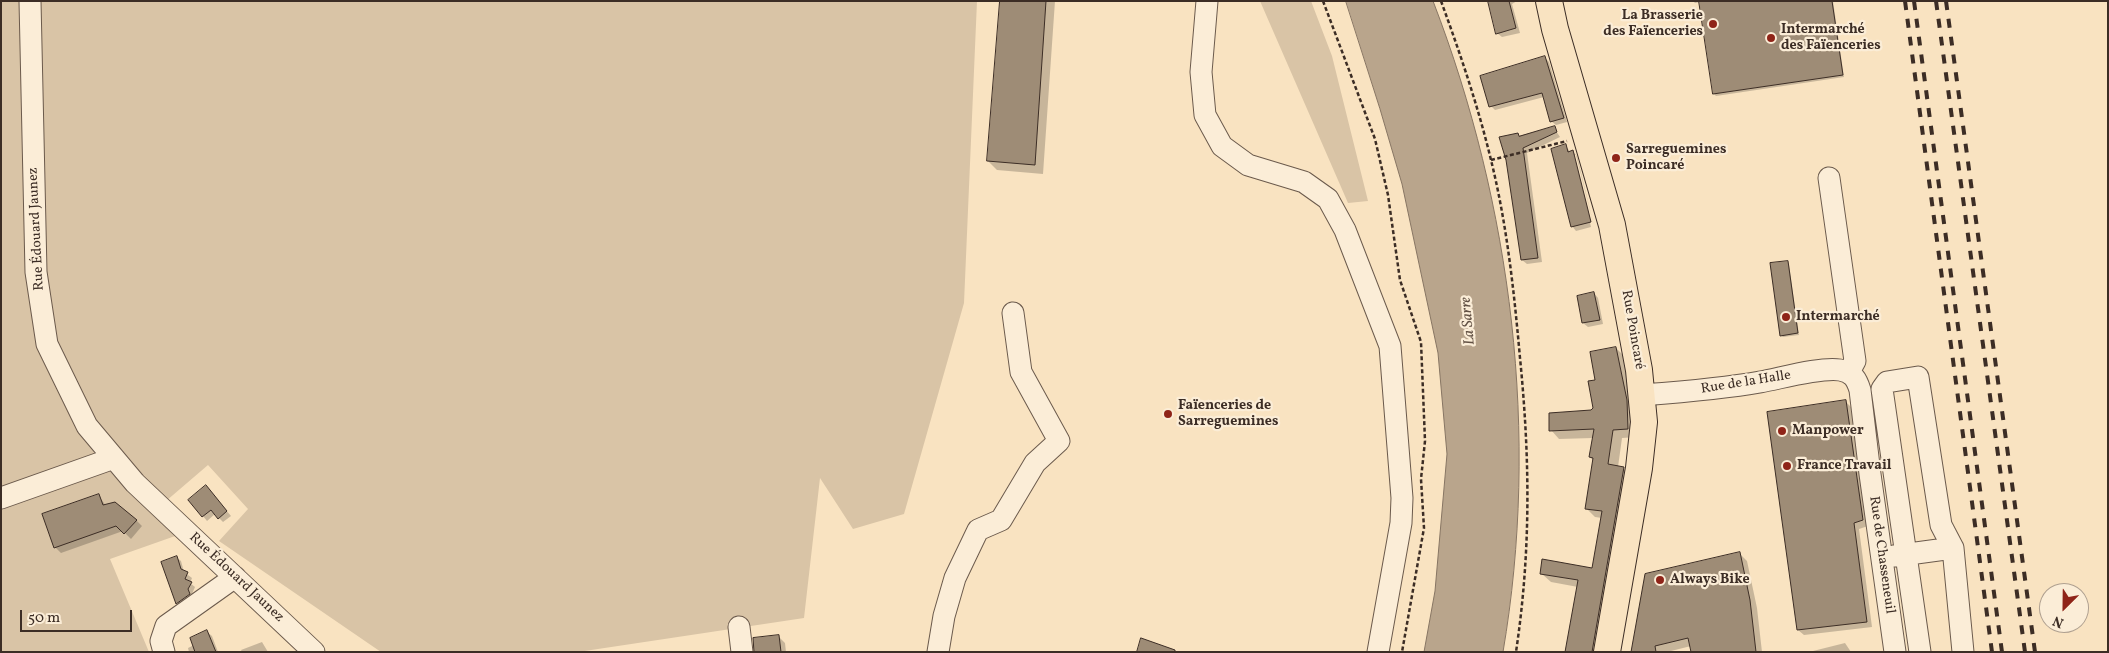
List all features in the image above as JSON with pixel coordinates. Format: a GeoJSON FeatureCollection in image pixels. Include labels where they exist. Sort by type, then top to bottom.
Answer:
{"type":"FeatureCollection","features":[{"type":"Feature","properties":{"kind":"main road","name":"Rue Poincaré"},"geometry":{"type":"LineString","coordinates":[[1549,6],[1616,241],[1642,395],[1644,422],[1639,468],[1607,652]]}},
{"type":"Feature","properties":{"kind":"street","name":"Rue Édouard Jaunez"},"geometry":{"type":"LineString","coordinates":[[30,1],[36,272],[46,344],[87,426],[135,483],[314,652]]}},
{"type":"Feature","properties":{"kind":"street"},"geometry":{"type":"LineString","coordinates":[[1207,1],[1201,72],[1205,115],[1222,146],[1248,165],[1304,182],[1328,199],[1345,230],[1390,346],[1402,498],[1401,523],[1378,652]]}},
{"type":"Feature","properties":{"kind":"street"},"geometry":{"type":"LineString","coordinates":[[1829,178],[1855,361],[1849,372]]}},
{"type":"Feature","properties":{"kind":"street"},"geometry":{"type":"LineString","coordinates":[[938,652],[944,616],[956,578],[978,530],[1001,520],[1035,463],[1059,441],[1022,372],[1013,313]]}},
{"type":"Feature","properties":{"kind":"street","name":"Rue de la Halle"},"geometry":{"type":"LineString","coordinates":[[1642,395],[1740,385],[1822,370],[1849,372]]}},
{"type":"Feature","properties":{"kind":"street","name":"Rue de Chasseneuil"},"geometry":{"type":"LineString","coordinates":[[1849,372],[1856,379],[1860,390],[1895,652]]}},
{"type":"Feature","properties":{"kind":"street"},"geometry":{"type":"LineString","coordinates":[[1920,652],[1882,389],[1886,382],[1918,377],[1941,525],[1953,548],[1964,652]]}},
{"type":"Feature","properties":{"kind":"street"},"geometry":{"type":"LineString","coordinates":[[1860,390],[1882,389]]}},
{"type":"Feature","properties":{"kind":"street"},"geometry":{"type":"LineString","coordinates":[[1,498],[114,458]]}},
{"type":"Feature","properties":{"kind":"street"},"geometry":{"type":"LineString","coordinates":[[1882,558],[1953,548]]}},
{"type":"Feature","properties":{"kind":"street"},"geometry":{"type":"LineString","coordinates":[[164,652],[161,641],[166,626],[235,577]]}},
{"type":"Feature","properties":{"kind":"street"},"geometry":{"type":"LineString","coordinates":[[739,627],[742,652]]}},
{"type":"Feature","properties":{"kind":"path"},"geometry":{"type":"LineString","coordinates":[[1441,1],[1463,60],[1491,160],[1512,269],[1527,428],[1529,508],[1522,615],[1516,652]]}},
{"type":"Feature","properties":{"kind":"path"},"geometry":{"type":"LineString","coordinates":[[1491,160],[1587,135]]}},
{"type":"Feature","properties":{"kind":"shaded area"},"geometry":{"type":"Polygon","coordinates":[[[1,1],[977,1],[964,303],[904,514],[853,529],[820,478],[804,618],[578,652],[381,652],[219,541],[248,509],[208,465],[166,501],[178,535],[110,559],[149,652],[1,652],[1,1]]]}},
{"type":"Feature","properties":{"kind":"shaded area"},"geometry":{"type":"Polygon","coordinates":[[[1260,1],[1311,1],[1332,56],[1368,201],[1348,203],[1260,1]]]}},
{"type":"Feature","properties":{"kind":"water","name":"La Sarre"},"geometry":{"type":"Polygon","coordinates":[[[1346,1],[1433,1],[1460,79],[1482,159],[1500,240],[1512,322],[1518,405],[1519,488],[1514,570],[1503,652],[1424,652],[1435,591],[1447,454],[1438,353],[1402,184],[1346,1]]]}},
{"type":"Feature","properties":{"kind":"building"},"geometry":{"type":"Polygon","coordinates":[[[1000,1],[1046,1],[1035,165],[987,161],[1000,1]]]}},
{"type":"Feature","properties":{"kind":"building"},"geometry":{"type":"Polygon","coordinates":[[[1488,1],[1509,1],[1516,28],[1496,34],[1488,1]]]}},
{"type":"Feature","properties":{"kind":"building","name":"Intermarché des Faïenceries"},"geometry":{"type":"Polygon","coordinates":[[[1699,1],[1832,1],[1843,75],[1713,94],[1699,1]]]}},
{"type":"Feature","properties":{"kind":"building"},"geometry":{"type":"Polygon","coordinates":[[[1545,56],[1564,118],[1550,122],[1542,93],[1489,107],[1480,76],[1545,56]]]}},
{"type":"Feature","properties":{"kind":"building"},"geometry":{"type":"Polygon","coordinates":[[[1555,126],[1557,132],[1523,148],[1538,258],[1521,260],[1506,160],[1499,137],[1518,133],[1519,136],[1555,126]]]}},
{"type":"Feature","properties":{"kind":"building"},"geometry":{"type":"Polygon","coordinates":[[[1566,144],[1568,152],[1573,150],[1591,222],[1571,227],[1551,149],[1566,144]]]}},
{"type":"Feature","properties":{"kind":"building"},"geometry":{"type":"Polygon","coordinates":[[[1788,261],[1798,333],[1780,336],[1770,263],[1788,261]]]}},
{"type":"Feature","properties":{"kind":"building"},"geometry":{"type":"Polygon","coordinates":[[[1594,292],[1600,320],[1582,323],[1577,296],[1594,292]]]}},
{"type":"Feature","properties":{"kind":"building"},"geometry":{"type":"Polygon","coordinates":[[[1616,347],[1627,400],[1628,429],[1613,430],[1608,464],[1624,467],[1592,652],[1565,652],[1578,580],[1540,574],[1542,559],[1592,568],[1602,511],[1585,509],[1593,458],[1589,457],[1594,429],[1549,431],[1549,413],[1591,410],[1593,408],[1588,381],[1595,380],[1590,352],[1616,347]]]}},
{"type":"Feature","properties":{"kind":"building"},"geometry":{"type":"Polygon","coordinates":[[[1846,400],[1863,520],[1854,523],[1867,622],[1797,630],[1767,412],[1846,400]]]}},
{"type":"Feature","properties":{"kind":"building"},"geometry":{"type":"Polygon","coordinates":[[[206,485],[227,511],[218,519],[211,510],[202,517],[188,500],[206,485]]]}},
{"type":"Feature","properties":{"kind":"building"},"geometry":{"type":"Polygon","coordinates":[[[99,494],[103,505],[115,502],[137,520],[124,534],[116,526],[54,548],[42,514],[99,494]]]}},
{"type":"Feature","properties":{"kind":"building"},"geometry":{"type":"Polygon","coordinates":[[[1740,552],[1750,600],[1756,652],[1691,652],[1688,638],[1655,646],[1656,652],[1631,652],[1645,574],[1740,552]]]}},
{"type":"Feature","properties":{"kind":"building"},"geometry":{"type":"Polygon","coordinates":[[[177,556],[181,569],[188,572],[185,579],[192,582],[188,589],[190,594],[176,604],[161,562],[177,556]]]}},
{"type":"Feature","properties":{"kind":"building"},"geometry":{"type":"Polygon","coordinates":[[[207,630],[216,652],[195,652],[190,638],[207,630]]]}},
{"type":"Feature","properties":{"kind":"building"},"geometry":{"type":"Polygon","coordinates":[[[779,635],[781,652],[754,652],[753,638],[779,635]]]}},
{"type":"Feature","properties":{"kind":"building"},"geometry":{"type":"Polygon","coordinates":[[[1141,638],[1175,650],[1175,652],[1137,652],[1141,638]]]}},
{"type":"Feature","properties":{"kind":"railway"},"geometry":{"type":"LineString","coordinates":[[1905,1],[1992,652]]}},
{"type":"Feature","properties":{"kind":"railway"},"geometry":{"type":"LineString","coordinates":[[1914,1],[2002,652]]}},
{"type":"Feature","properties":{"kind":"railway"},"geometry":{"type":"LineString","coordinates":[[1936,1],[2025,652]]}},
{"type":"Feature","properties":{"kind":"railway"},"geometry":{"type":"LineString","coordinates":[[1946,1],[2035,652]]}},
{"type":"Feature","properties":{"kind":"place","name":"La Brasserie des Faïenceries"},"geometry":{"type":"Point","coordinates":[1713,24]}},
{"type":"Feature","properties":{"kind":"place","name":"Intermarché des Faïenceries"},"geometry":{"type":"Point","coordinates":[1771,38]}},
{"type":"Feature","properties":{"kind":"place","name":"Sarreguemines Poincaré"},"geometry":{"type":"Point","coordinates":[1616,158]}},
{"type":"Feature","properties":{"kind":"place","name":"Intermarché"},"geometry":{"type":"Point","coordinates":[1786,317]}},
{"type":"Feature","properties":{"kind":"place","name":"Faïenceries de Sarreguemines"},"geometry":{"type":"Point","coordinates":[1168,414]}},
{"type":"Feature","properties":{"kind":"place","name":"Manpower"},"geometry":{"type":"Point","coordinates":[1782,431]}},
{"type":"Feature","properties":{"kind":"place","name":"France Travail"},"geometry":{"type":"Point","coordinates":[1787,466]}},
{"type":"Feature","properties":{"kind":"place","name":"Always Bike"},"geometry":{"type":"Point","coordinates":[1660,580]}}]}
